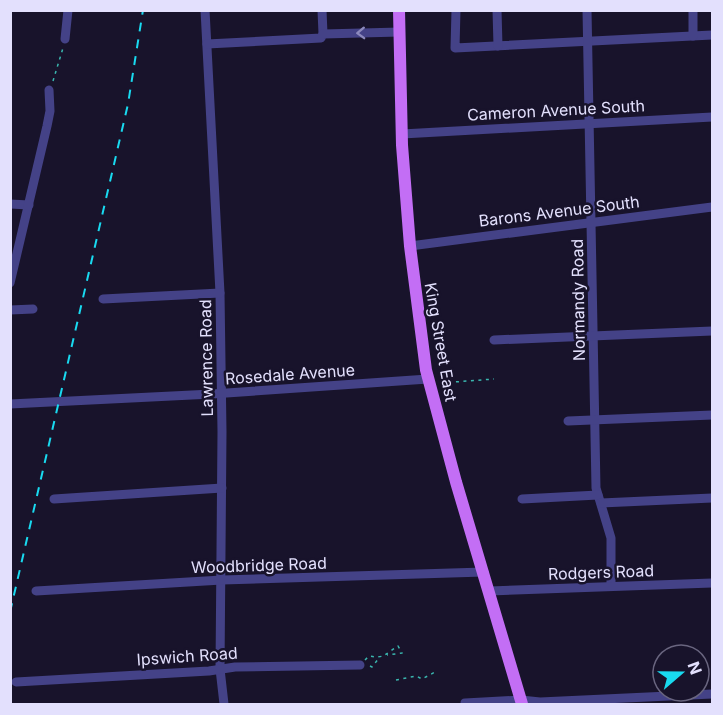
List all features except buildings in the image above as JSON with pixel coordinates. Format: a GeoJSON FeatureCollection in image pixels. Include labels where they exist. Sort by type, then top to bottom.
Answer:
{"type":"FeatureCollection","features":[{"type":"Feature","properties":{"kind":"main road","name":"King Street East"},"geometry":{"type":"LineString","coordinates":[[399,10],[402,134],[410,246],[434,381],[456,482],[490,591],[521,703]]}},
{"type":"Feature","properties":{"kind":"street"},"geometry":{"type":"LineString","coordinates":[[57,10],[68,11],[65,39]]}},
{"type":"Feature","properties":{"kind":"street","name":"Lawrence Road"},"geometry":{"type":"LineString","coordinates":[[205,10],[220,293],[222,488],[220,669],[224,705]]}},
{"type":"Feature","properties":{"kind":"street"},"geometry":{"type":"LineString","coordinates":[[207,44],[321,38],[322,10]]}},
{"type":"Feature","properties":{"kind":"street"},"geometry":{"type":"LineString","coordinates":[[456,10],[455,48],[712,35]]}},
{"type":"Feature","properties":{"kind":"street"},"geometry":{"type":"LineString","coordinates":[[497,10],[498,46]]}},
{"type":"Feature","properties":{"kind":"street","name":"Normandy Road"},"geometry":{"type":"LineString","coordinates":[[587,10],[594,420],[599,499],[610,538],[611,586]]}},
{"type":"Feature","properties":{"kind":"street"},"geometry":{"type":"LineString","coordinates":[[693,10],[693,36]]}},
{"type":"Feature","properties":{"kind":"street"},"geometry":{"type":"LineString","coordinates":[[322,34],[400,32]]}},
{"type":"Feature","properties":{"kind":"street"},"geometry":{"type":"LineString","coordinates":[[10,283],[49,118],[49,90]]}},
{"type":"Feature","properties":{"kind":"street","name":"Cameron Avenue South"},"geometry":{"type":"LineString","coordinates":[[402,134],[712,117]]}},
{"type":"Feature","properties":{"kind":"street"},"geometry":{"type":"LineString","coordinates":[[10,204],[29,205]]}},
{"type":"Feature","properties":{"kind":"street","name":"Barons Avenue South"},"geometry":{"type":"LineString","coordinates":[[410,246],[712,207]]}},
{"type":"Feature","properties":{"kind":"street"},"geometry":{"type":"LineString","coordinates":[[103,299],[220,293]]}},
{"type":"Feature","properties":{"kind":"street"},"geometry":{"type":"LineString","coordinates":[[10,310],[33,309]]}},
{"type":"Feature","properties":{"kind":"street"},"geometry":{"type":"LineString","coordinates":[[494,340],[712,331]]}},
{"type":"Feature","properties":{"kind":"street","name":"Rosedale Avenue"},"geometry":{"type":"LineString","coordinates":[[10,404],[434,381]]}},
{"type":"Feature","properties":{"kind":"street"},"geometry":{"type":"LineString","coordinates":[[568,421],[712,415]]}},
{"type":"Feature","properties":{"kind":"street"},"geometry":{"type":"LineString","coordinates":[[54,499],[222,488]]}},
{"type":"Feature","properties":{"kind":"street"},"geometry":{"type":"LineString","coordinates":[[522,498],[712,498]]}},
{"type":"Feature","properties":{"kind":"street","name":"Woodbridge Road"},"geometry":{"type":"LineString","coordinates":[[36,591],[222,580],[484,572]]}},
{"type":"Feature","properties":{"kind":"street","name":"Rodgers Road"},"geometry":{"type":"LineString","coordinates":[[490,591],[712,583]]}},
{"type":"Feature","properties":{"kind":"street","name":"Ipswich Road"},"geometry":{"type":"LineString","coordinates":[[16,682],[220,669],[360,665]]}},
{"type":"Feature","properties":{"kind":"street"},"geometry":{"type":"LineString","coordinates":[[465,705],[465,703],[521,703],[712,693]]}},
{"type":"Feature","properties":{"kind":"path"},"geometry":{"type":"LineString","coordinates":[[49,90],[65,39]]}},
{"type":"Feature","properties":{"kind":"path"},"geometry":{"type":"LineString","coordinates":[[434,381],[494,379]]}},
{"type":"Feature","properties":{"kind":"path"},"geometry":{"type":"LineString","coordinates":[[360,665],[372,667],[379,658],[387,655]]}},
{"type":"Feature","properties":{"kind":"path"},"geometry":{"type":"LineString","coordinates":[[360,665],[369,656],[379,658]]}},
{"type":"Feature","properties":{"kind":"path"},"geometry":{"type":"LineString","coordinates":[[396,680],[416,676],[422,679],[437,671]]}},
{"type":"Feature","properties":{"kind":"railway"},"geometry":{"type":"LineString","coordinates":[[10,612],[128,104],[143,10]]}}]}
